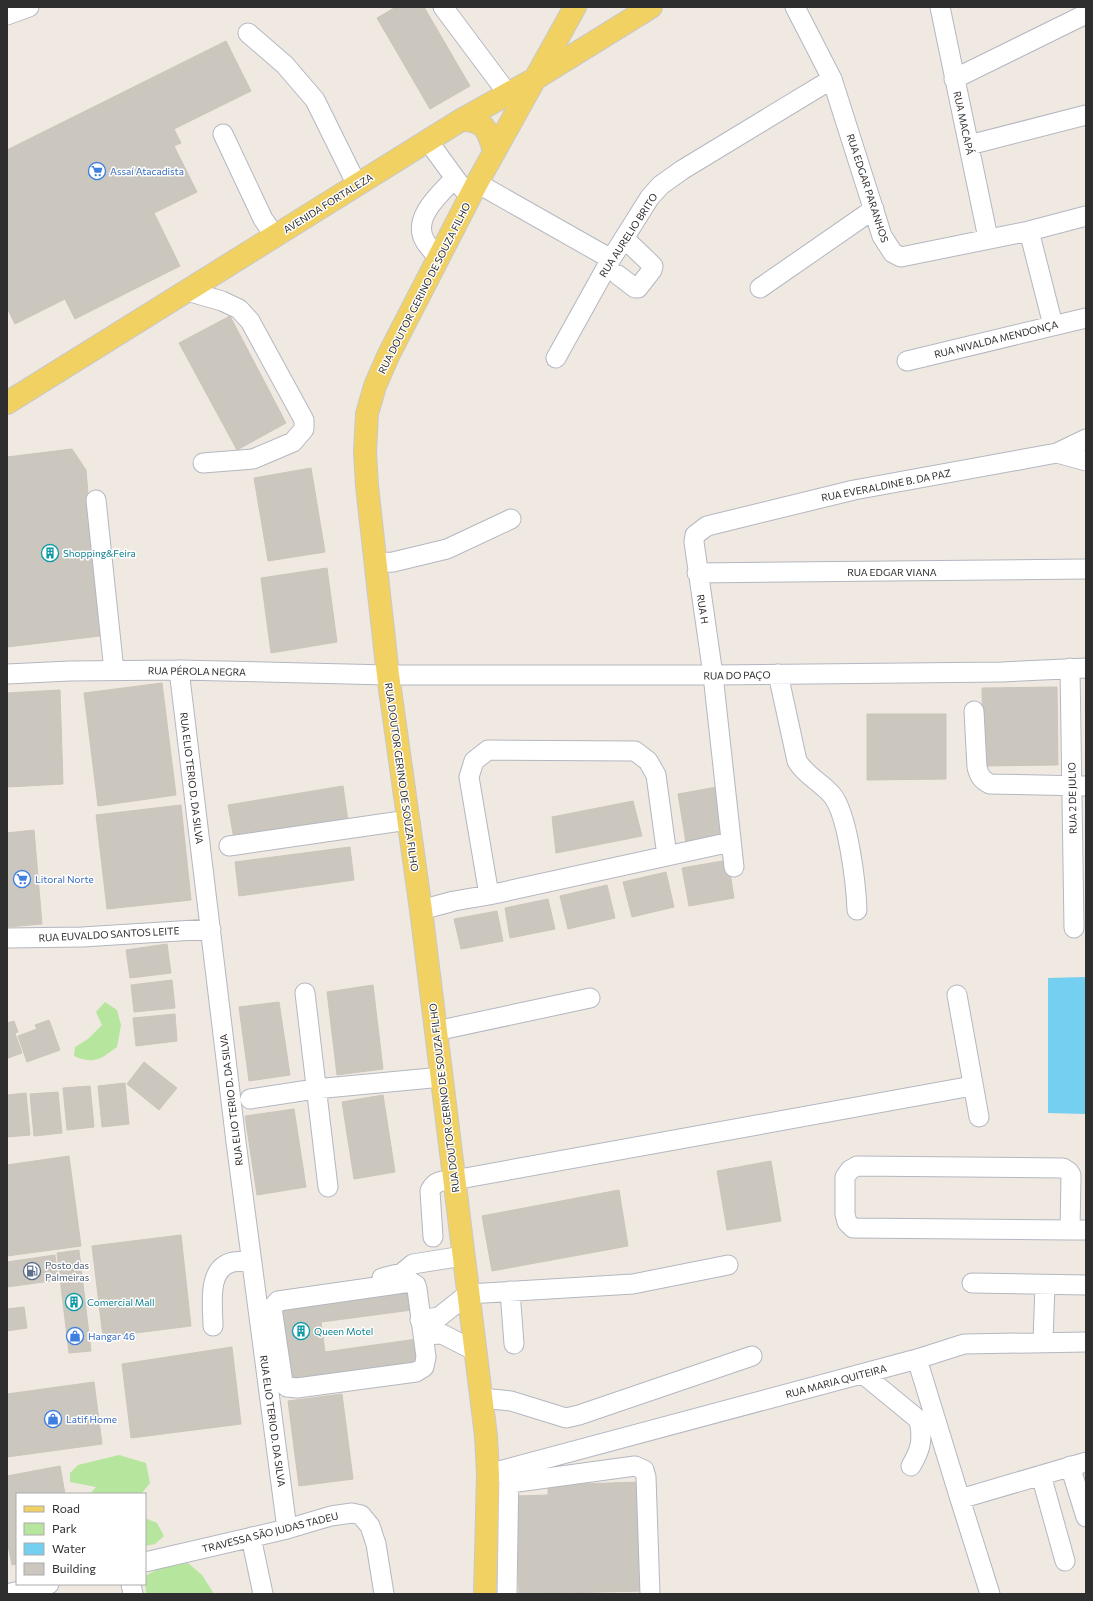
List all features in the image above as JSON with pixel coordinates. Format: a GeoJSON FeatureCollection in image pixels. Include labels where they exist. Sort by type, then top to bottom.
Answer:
{"type":"FeatureCollection","features":[{"type":"Feature","properties":{"kind":"main road","name":"RUA DOUTOR GERINO DE SOUZA FILHO"},"geometry":{"type":"LineString","coordinates":[[485,1594],[488,1474],[481,1398],[421,910],[388,676],[367,486],[365,452],[367,414],[375,386],[389,354],[473,191],[538,77],[575,7]]}},
{"type":"Feature","properties":{"kind":"main road","name":"AVENIDA FORTALEZA"},"geometry":{"type":"LineString","coordinates":[[7,403],[462,120],[538,77],[651,7]]}},
{"type":"Feature","properties":{"kind":"main road"},"geometry":{"type":"LineString","coordinates":[[462,120],[473,120],[484,126],[490,137],[494,152]]}},
{"type":"Feature","properties":{"kind":"street"},"geometry":{"type":"LineString","coordinates":[[7,15],[29,7]]}},
{"type":"Feature","properties":{"kind":"street"},"geometry":{"type":"LineString","coordinates":[[443,7],[508,94]]}},
{"type":"Feature","properties":{"kind":"street","name":"RUA EDGAR PARANHOS"},"geometry":{"type":"LineString","coordinates":[[795,7],[832,79],[882,236],[893,254],[901,257],[1029,230],[1086,216]]}},
{"type":"Feature","properties":{"kind":"street","name":"RUA MACAPÁ"},"geometry":{"type":"LineString","coordinates":[[940,7],[988,238]]}},
{"type":"Feature","properties":{"kind":"street"},"geometry":{"type":"LineString","coordinates":[[954,79],[1082,13]]}},
{"type":"Feature","properties":{"kind":"street"},"geometry":{"type":"LineString","coordinates":[[248,33],[285,65],[315,100],[357,185]]}},
{"type":"Feature","properties":{"kind":"street","name":"RUA AURELIO BRITO"},"geometry":{"type":"LineString","coordinates":[[556,358],[614,267],[624,238],[650,197],[661,185],[682,170],[832,79]]}},
{"type":"Feature","properties":{"kind":"street"},"geometry":{"type":"LineString","coordinates":[[969,145],[1086,115]]}},
{"type":"Feature","properties":{"kind":"street"},"geometry":{"type":"LineString","coordinates":[[223,134],[263,219],[275,236]]}},
{"type":"Feature","properties":{"kind":"street"},"geometry":{"type":"LineString","coordinates":[[428,141],[455,178],[473,191],[614,267],[635,288],[638,288],[652,270],[653,266],[624,238]]}},
{"type":"Feature","properties":{"kind":"street"},"geometry":{"type":"LineString","coordinates":[[439,258],[424,240],[421,230],[424,219],[433,202],[455,178]]}},
{"type":"Feature","properties":{"kind":"street"},"geometry":{"type":"LineString","coordinates":[[760,288],[874,209]]}},
{"type":"Feature","properties":{"kind":"street"},"geometry":{"type":"LineString","coordinates":[[1029,230],[1053,325]]}},
{"type":"Feature","properties":{"kind":"street"},"geometry":{"type":"LineString","coordinates":[[188,290],[222,302],[239,310],[250,321],[304,420],[304,429],[293,442],[253,459],[203,463]]}},
{"type":"Feature","properties":{"kind":"street","name":"RUA NIVALDA MENDONÇA"},"geometry":{"type":"LineString","coordinates":[[906,361],[1086,318]]}},
{"type":"Feature","properties":{"kind":"street","name":"RUA EVERALDINE B. DA PAZ"},"geometry":{"type":"LineString","coordinates":[[694,542],[695,534],[708,526],[846,492],[1057,453],[1086,438]]}},
{"type":"Feature","properties":{"kind":"street"},"geometry":{"type":"LineString","coordinates":[[1057,453],[1086,461]]}},
{"type":"Feature","properties":{"kind":"street"},"geometry":{"type":"LineString","coordinates":[[96,500],[114,671]]}},
{"type":"Feature","properties":{"kind":"street"},"geometry":{"type":"LineString","coordinates":[[375,563],[393,562],[447,549],[511,519]]}},
{"type":"Feature","properties":{"kind":"street","name":"RUA H"},"geometry":{"type":"LineString","coordinates":[[694,542],[697,573],[713,675],[734,867]]}},
{"type":"Feature","properties":{"kind":"street","name":"RUA EDGAR VIANA"},"geometry":{"type":"LineString","coordinates":[[697,573],[1086,569]]}},
{"type":"Feature","properties":{"kind":"street","name":"RUA DO PAÇO"},"geometry":{"type":"LineString","coordinates":[[388,676],[1002,672],[1078,668]]}},
{"type":"Feature","properties":{"kind":"street","name":"RUA 2 DE JULIO"},"geometry":{"type":"LineString","coordinates":[[1074,928],[1079,786],[1078,668]]}},
{"type":"Feature","properties":{"kind":"street","name":"RUA PÉROLA NEGRA"},"geometry":{"type":"LineString","coordinates":[[7,674],[178,670],[388,676]]}},
{"type":"Feature","properties":{"kind":"street","name":"RUA ELIO TERIO D. DA SILVA"},"geometry":{"type":"LineString","coordinates":[[178,670],[287,1529]]}},
{"type":"Feature","properties":{"kind":"street"},"geometry":{"type":"LineString","coordinates":[[778,674],[796,761],[802,769],[831,793],[842,814],[856,884],[857,910]]}},
{"type":"Feature","properties":{"kind":"street"},"geometry":{"type":"LineString","coordinates":[[974,711],[977,767],[978,774],[983,780],[990,784],[1079,786]]}},
{"type":"Feature","properties":{"kind":"street"},"geometry":{"type":"LineString","coordinates":[[489,895],[470,777],[474,761],[488,750],[636,751],[648,761],[656,775],[667,856]]}},
{"type":"Feature","properties":{"kind":"street"},"geometry":{"type":"LineString","coordinates":[[229,846],[408,820]]}},
{"type":"Feature","properties":{"kind":"street"},"geometry":{"type":"LineString","coordinates":[[421,910],[454,901],[489,895],[731,842]]}},
{"type":"Feature","properties":{"kind":"street","name":"RUA EUVALDO SANTOS LEITE"},"geometry":{"type":"LineString","coordinates":[[7,938],[82,937],[211,929]]}},
{"type":"Feature","properties":{"kind":"street"},"geometry":{"type":"LineString","coordinates":[[305,993],[315,1089],[328,1187]]}},
{"type":"Feature","properties":{"kind":"street"},"geometry":{"type":"LineString","coordinates":[[957,996],[972,1086],[979,1117]]}},
{"type":"Feature","properties":{"kind":"street"},"geometry":{"type":"LineString","coordinates":[[436,1031],[590,998]]}},
{"type":"Feature","properties":{"kind":"street"},"geometry":{"type":"LineString","coordinates":[[250,1099],[315,1089],[442,1076]]}},
{"type":"Feature","properties":{"kind":"street"},"geometry":{"type":"LineString","coordinates":[[433,1237],[430,1191],[433,1185],[439,1181],[454,1180],[972,1086]]}},
{"type":"Feature","properties":{"kind":"street"},"geometry":{"type":"LineString","coordinates":[[857,1166],[1063,1168],[1071,1175],[1078,1193],[1078,1230],[853,1228],[847,1222],[845,1214],[845,1177],[850,1170],[857,1166]]}},
{"type":"Feature","properties":{"kind":"street"},"geometry":{"type":"LineString","coordinates":[[316,1286],[392,1277],[402,1274],[408,1266],[413,1264],[463,1256]]}},
{"type":"Feature","properties":{"kind":"street"},"geometry":{"type":"LineString","coordinates":[[214,1326],[213,1283],[222,1268],[232,1262],[252,1262]]}},
{"type":"Feature","properties":{"kind":"street"},"geometry":{"type":"LineString","coordinates":[[422,1328],[439,1317],[468,1294],[633,1284],[728,1265]]}},
{"type":"Feature","properties":{"kind":"street"},"geometry":{"type":"LineString","coordinates":[[411,1282],[416,1285],[417,1289],[422,1328],[426,1357],[424,1367],[416,1372],[297,1388],[287,1387],[283,1383],[272,1308],[278,1301],[411,1282]]}},
{"type":"Feature","properties":{"kind":"street"},"geometry":{"type":"LineString","coordinates":[[972,1283],[1086,1285]]}},
{"type":"Feature","properties":{"kind":"street"},"geometry":{"type":"LineString","coordinates":[[1043,1341],[1045,1285]]}},
{"type":"Feature","properties":{"kind":"street"},"geometry":{"type":"LineString","coordinates":[[510,1291],[514,1344]]}},
{"type":"Feature","properties":{"kind":"street"},"geometry":{"type":"LineString","coordinates":[[422,1328],[442,1334],[475,1351]]}},
{"type":"Feature","properties":{"kind":"street","name":"RUA MARIA QUITEIRA"},"geometry":{"type":"LineString","coordinates":[[488,1474],[510,1476],[964,1344],[1043,1341],[1086,1342]]}},
{"type":"Feature","properties":{"kind":"street"},"geometry":{"type":"LineString","coordinates":[[481,1398],[511,1401],[566,1418],[752,1356]]}},
{"type":"Feature","properties":{"kind":"street"},"geometry":{"type":"LineString","coordinates":[[916,1359],[990,1594]]}},
{"type":"Feature","properties":{"kind":"street"},"geometry":{"type":"LineString","coordinates":[[863,1374],[919,1420],[922,1431],[921,1450],[911,1466]]}},
{"type":"Feature","properties":{"kind":"street"},"geometry":{"type":"LineString","coordinates":[[960,1499],[1078,1464],[1086,1517]]}},
{"type":"Feature","properties":{"kind":"street"},"geometry":{"type":"LineString","coordinates":[[507,1594],[510,1476],[635,1466],[644,1470],[646,1477],[650,1594]]}},
{"type":"Feature","properties":{"kind":"street"},"geometry":{"type":"LineString","coordinates":[[1041,1475],[1065,1561]]}},
{"type":"Feature","properties":{"kind":"street","name":"TRAVESSA SÃO JUDAS TADEU"},"geometry":{"type":"LineString","coordinates":[[146,1562],[287,1529],[331,1516],[352,1513],[361,1515],[370,1526],[376,1544],[384,1594]]}},
{"type":"Feature","properties":{"kind":"street"},"geometry":{"type":"LineString","coordinates":[[251,1537],[263,1594]]}},
{"type":"Feature","properties":{"kind":"street"},"geometry":{"type":"LineString","coordinates":[[7,1594],[43,1588]]}},
{"type":"Feature","properties":{"kind":"green space"},"geometry":{"type":"Polygon","coordinates":[[[105,1002],[117,1010],[121,1025],[117,1047],[106,1055],[97,1059],[87,1060],[74,1056],[75,1047],[88,1039],[102,1025],[96,1012],[105,1002]]]}},
{"type":"Feature","properties":{"kind":"green space"},"geometry":{"type":"Polygon","coordinates":[[[119,1455],[146,1463],[150,1483],[142,1493],[91,1493],[96,1487],[70,1482],[70,1473],[78,1465],[119,1455]]]}},
{"type":"Feature","properties":{"kind":"green space"},"geometry":{"type":"Polygon","coordinates":[[[146,1518],[157,1523],[164,1536],[155,1544],[146,1546],[146,1518]]]}},
{"type":"Feature","properties":{"kind":"green space"},"geometry":{"type":"Polygon","coordinates":[[[188,1563],[202,1575],[214,1594],[146,1594],[146,1575],[162,1567],[188,1563]]]}},
{"type":"Feature","properties":{"kind":"water"},"geometry":{"type":"Polygon","coordinates":[[[1086,977],[1086,1114],[1048,1113],[1048,978],[1086,977]]]}},
{"type":"Feature","properties":{"kind":"building"},"geometry":{"type":"Polygon","coordinates":[[[396,7],[424,7],[470,86],[430,109],[377,18],[396,7]]]}},
{"type":"Feature","properties":{"kind":"building","name":"Assaí Atacadista"},"geometry":{"type":"Polygon","coordinates":[[[226,41],[251,91],[174,129],[181,143],[174,146],[197,192],[154,213],[180,266],[75,319],[65,299],[15,324],[7,308],[7,150],[226,41]]]}},
{"type":"Feature","properties":{"kind":"building"},"geometry":{"type":"Polygon","coordinates":[[[230,316],[286,423],[237,450],[179,343],[230,316]]]}},
{"type":"Feature","properties":{"kind":"building","name":"Shopping&Feira"},"geometry":{"type":"Polygon","coordinates":[[[72,449],[86,470],[100,636],[7,647],[7,457],[72,449]]]}},
{"type":"Feature","properties":{"kind":"building"},"geometry":{"type":"Polygon","coordinates":[[[311,468],[325,552],[268,561],[254,478],[311,468]]]}},
{"type":"Feature","properties":{"kind":"building"},"geometry":{"type":"Polygon","coordinates":[[[327,568],[337,642],[271,653],[261,578],[327,568]]]}},
{"type":"Feature","properties":{"kind":"building"},"geometry":{"type":"Polygon","coordinates":[[[162,683],[176,795],[98,806],[84,693],[162,683]]]}},
{"type":"Feature","properties":{"kind":"building"},"geometry":{"type":"Polygon","coordinates":[[[1057,687],[1058,765],[983,766],[982,688],[1057,687]]]}},
{"type":"Feature","properties":{"kind":"building"},"geometry":{"type":"Polygon","coordinates":[[[60,690],[63,784],[7,787],[7,693],[60,690]]]}},
{"type":"Feature","properties":{"kind":"building"},"geometry":{"type":"Polygon","coordinates":[[[867,714],[946,714],[946,779],[867,780],[867,714]]]}},
{"type":"Feature","properties":{"kind":"building"},"geometry":{"type":"Polygon","coordinates":[[[343,786],[348,821],[234,839],[228,805],[343,786]]]}},
{"type":"Feature","properties":{"kind":"building"},"geometry":{"type":"Polygon","coordinates":[[[717,787],[726,836],[686,843],[678,794],[717,787]]]}},
{"type":"Feature","properties":{"kind":"building"},"geometry":{"type":"Polygon","coordinates":[[[633,801],[642,836],[556,853],[552,817],[633,801]]]}},
{"type":"Feature","properties":{"kind":"building"},"geometry":{"type":"Polygon","coordinates":[[[181,805],[191,900],[107,909],[96,815],[181,805]]]}},
{"type":"Feature","properties":{"kind":"building","name":"Litoral Norte"},"geometry":{"type":"Polygon","coordinates":[[[34,830],[42,924],[7,927],[7,833],[34,830]]]}},
{"type":"Feature","properties":{"kind":"building"},"geometry":{"type":"Polygon","coordinates":[[[350,847],[354,880],[239,896],[235,862],[350,847]]]}},
{"type":"Feature","properties":{"kind":"building"},"geometry":{"type":"Polygon","coordinates":[[[728,860],[734,898],[689,906],[682,868],[728,860]]]}},
{"type":"Feature","properties":{"kind":"building"},"geometry":{"type":"Polygon","coordinates":[[[666,872],[674,907],[632,917],[623,882],[666,872]]]}},
{"type":"Feature","properties":{"kind":"building"},"geometry":{"type":"Polygon","coordinates":[[[607,885],[615,918],[568,929],[560,896],[607,885]]]}},
{"type":"Feature","properties":{"kind":"building"},"geometry":{"type":"Polygon","coordinates":[[[548,899],[555,929],[510,938],[505,908],[548,899]]]}},
{"type":"Feature","properties":{"kind":"building"},"geometry":{"type":"Polygon","coordinates":[[[497,911],[503,941],[461,949],[454,919],[497,911]]]}},
{"type":"Feature","properties":{"kind":"building"},"geometry":{"type":"Polygon","coordinates":[[[167,944],[171,973],[130,978],[126,950],[167,944]]]}},
{"type":"Feature","properties":{"kind":"building"},"geometry":{"type":"Polygon","coordinates":[[[172,980],[175,1008],[134,1012],[131,985],[172,980]]]}},
{"type":"Feature","properties":{"kind":"building"},"geometry":{"type":"Polygon","coordinates":[[[373,985],[383,1069],[337,1075],[327,992],[373,985]]]}},
{"type":"Feature","properties":{"kind":"building"},"geometry":{"type":"Polygon","coordinates":[[[279,1002],[290,1075],[249,1081],[239,1007],[279,1002]]]}},
{"type":"Feature","properties":{"kind":"building"},"geometry":{"type":"Polygon","coordinates":[[[175,1014],[177,1041],[136,1046],[133,1018],[175,1014]]]}},
{"type":"Feature","properties":{"kind":"building"},"geometry":{"type":"Polygon","coordinates":[[[49,1020],[60,1050],[27,1062],[18,1036],[37,1029],[35,1025],[49,1020]]]}},
{"type":"Feature","properties":{"kind":"building"},"geometry":{"type":"Polygon","coordinates":[[[14,1021],[18,1032],[15,1033],[22,1053],[8,1058],[7,1023],[14,1021]]]}},
{"type":"Feature","properties":{"kind":"building"},"geometry":{"type":"Polygon","coordinates":[[[144,1062],[177,1088],[159,1110],[127,1084],[144,1062]]]}},
{"type":"Feature","properties":{"kind":"building"},"geometry":{"type":"Polygon","coordinates":[[[125,1083],[129,1124],[102,1127],[98,1086],[125,1083]]]}},
{"type":"Feature","properties":{"kind":"building"},"geometry":{"type":"Polygon","coordinates":[[[90,1086],[94,1127],[67,1130],[63,1088],[90,1086]]]}},
{"type":"Feature","properties":{"kind":"building"},"geometry":{"type":"Polygon","coordinates":[[[58,1092],[62,1133],[34,1136],[30,1094],[58,1092]]]}},
{"type":"Feature","properties":{"kind":"building"},"geometry":{"type":"Polygon","coordinates":[[[26,1093],[30,1135],[7,1137],[7,1095],[26,1093]]]}},
{"type":"Feature","properties":{"kind":"building"},"geometry":{"type":"Polygon","coordinates":[[[383,1095],[395,1172],[354,1179],[342,1102],[383,1095]]]}},
{"type":"Feature","properties":{"kind":"building"},"geometry":{"type":"Polygon","coordinates":[[[294,1109],[306,1187],[257,1195],[245,1116],[294,1109]]]}},
{"type":"Feature","properties":{"kind":"building"},"geometry":{"type":"Polygon","coordinates":[[[69,1156],[81,1246],[7,1256],[7,1165],[69,1156]]]}},
{"type":"Feature","properties":{"kind":"building"},"geometry":{"type":"Polygon","coordinates":[[[771,1161],[781,1221],[727,1230],[717,1171],[771,1161]]]}},
{"type":"Feature","properties":{"kind":"building"},"geometry":{"type":"Polygon","coordinates":[[[619,1190],[628,1246],[492,1271],[482,1216],[619,1190]]]}},
{"type":"Feature","properties":{"kind":"building"},"geometry":{"type":"Polygon","coordinates":[[[181,1235],[191,1326],[103,1337],[92,1246],[181,1235]]]}},
{"type":"Feature","properties":{"kind":"building","name":"Comercial Mall"},"geometry":{"type":"Polygon","coordinates":[[[79,1250],[91,1351],[69,1353],[57,1253],[79,1250]]]}},
{"type":"Feature","properties":{"kind":"building","name":"Posto das Palmeiras"},"geometry":{"type":"Polygon","coordinates":[[[55,1255],[58,1280],[7,1287],[7,1262],[55,1255]]]}},
{"type":"Feature","properties":{"kind":"building","name":"Queen Motel"},"geometry":{"type":"Polygon","coordinates":[[[409,1288],[412,1310],[321,1322],[325,1352],[417,1339],[421,1364],[287,1382],[277,1306],[409,1288]]]}},
{"type":"Feature","properties":{"kind":"building"},"geometry":{"type":"Polygon","coordinates":[[[24,1307],[27,1328],[7,1331],[7,1309],[24,1307]]]}},
{"type":"Feature","properties":{"kind":"building"},"geometry":{"type":"Polygon","coordinates":[[[232,1347],[241,1424],[131,1438],[122,1364],[232,1347]]]}},
{"type":"Feature","properties":{"kind":"building","name":"Latif Home"},"geometry":{"type":"Polygon","coordinates":[[[94,1382],[102,1444],[7,1457],[7,1394],[94,1382]]]}},
{"type":"Feature","properties":{"kind":"building"},"geometry":{"type":"Polygon","coordinates":[[[342,1394],[353,1479],[299,1486],[288,1401],[342,1394]]]}},
{"type":"Feature","properties":{"kind":"building"},"geometry":{"type":"Polygon","coordinates":[[[60,1466],[65,1493],[16,1493],[16,1564],[12,1565],[7,1540],[7,1476],[60,1466]]]}},
{"type":"Feature","properties":{"kind":"building"},"geometry":{"type":"Polygon","coordinates":[[[641,1482],[643,1591],[519,1594],[516,1496],[548,1495],[548,1485],[641,1482]]]}},
{"type":"Feature","properties":{"kind":"place","name":"Assaí Atacadista"},"geometry":{"type":"Point","coordinates":[97,171]}},
{"type":"Feature","properties":{"kind":"place","name":"Shopping&Feira"},"geometry":{"type":"Point","coordinates":[50,553]}},
{"type":"Feature","properties":{"kind":"place","name":"Litoral Norte"},"geometry":{"type":"Point","coordinates":[22,879]}},
{"type":"Feature","properties":{"kind":"place","name":"Posto das Palmeiras"},"geometry":{"type":"Point","coordinates":[32,1271]}},
{"type":"Feature","properties":{"kind":"place","name":"Comercial Mall"},"geometry":{"type":"Point","coordinates":[74,1302]}},
{"type":"Feature","properties":{"kind":"place","name":"Queen Motel"},"geometry":{"type":"Point","coordinates":[301,1331]}},
{"type":"Feature","properties":{"kind":"place","name":"Hangar 46"},"geometry":{"type":"Point","coordinates":[75,1336]}},
{"type":"Feature","properties":{"kind":"place","name":"Latif Home"},"geometry":{"type":"Point","coordinates":[53,1419]}}]}
